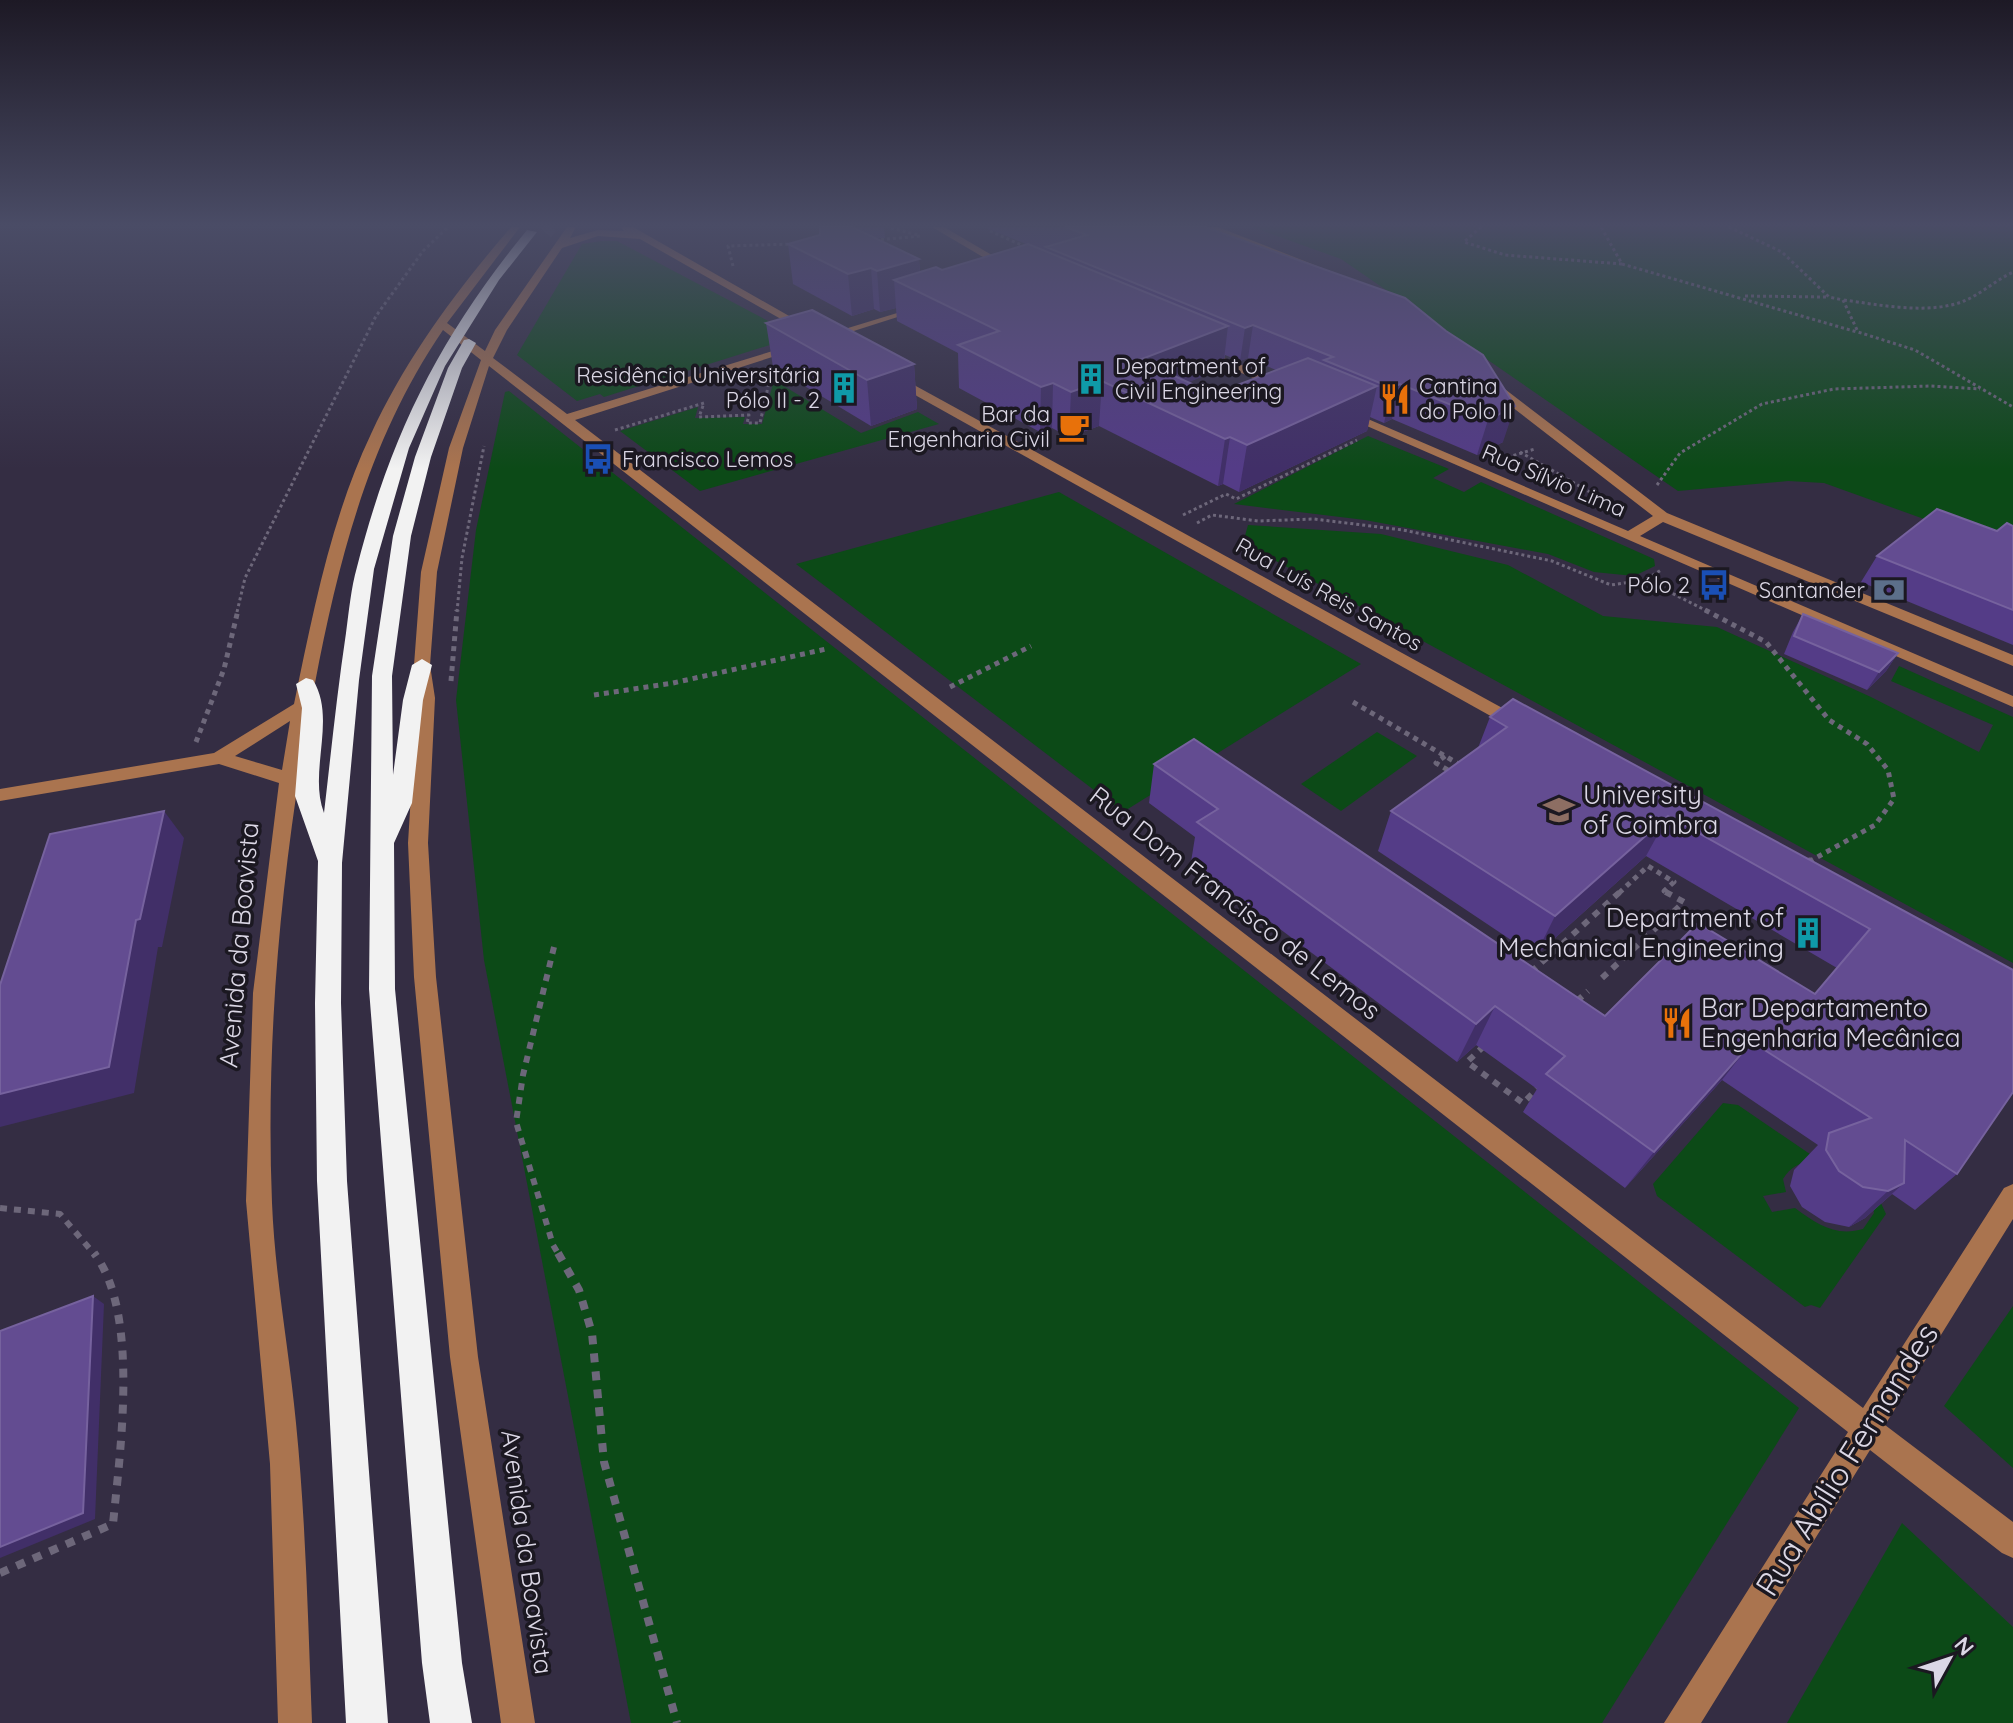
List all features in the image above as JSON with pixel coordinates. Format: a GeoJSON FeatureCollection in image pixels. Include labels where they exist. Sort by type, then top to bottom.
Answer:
{"type":"FeatureCollection","features":[{"type":"Feature","properties":{"kind":"highway"},"geometry":{"type":"LineString","coordinates":[[367,1723],[332,1181],[328,1003],[330,863],[349,680],[365,569],[401,448],[438,366],[475,307]]}},
{"type":"Feature","properties":{"kind":"highway"},"geometry":{"type":"LineString","coordinates":[[451,1723],[442,1663],[384,1019],[382,676],[402,536],[413,496],[455,368],[490,307]]}},
{"type":"Feature","properties":{"kind":"highway"},"geometry":{"type":"LineString","coordinates":[[382,850],[401,803],[413,700],[422,665]]}},
{"type":"Feature","properties":{"kind":"highway"},"geometry":{"type":"LineString","coordinates":[[306,684],[312,708],[306,796],[330,863]]}},
{"type":"Feature","properties":{"kind":"street","name":"Avenida da Boavista"},"geometry":{"type":"LineString","coordinates":[[295,1723],[282,1428],[259,1204],[263,1006],[273,876],[299,708],[330,571],[370,451],[390,407],[452,307]]}},
{"type":"Feature","properties":{"kind":"street","name":"Avenida da Boavista"},"geometry":{"type":"LineString","coordinates":[[511,307],[474,391],[456,448],[429,572],[422,665],[426,698],[418,843],[438,1128],[466,1373],[518,1723]]}},
{"type":"Feature","properties":{"kind":"street"},"geometry":{"type":"LineString","coordinates":[[767,307],[838,347]]}},
{"type":"Feature","properties":{"kind":"street"},"geometry":{"type":"LineString","coordinates":[[568,418],[903,312]]}},
{"type":"Feature","properties":{"kind":"street","name":"Rua Dom Francisco de Lemos"},"geometry":{"type":"LineString","coordinates":[[441,323],[568,418],[2013,1542]]}},
{"type":"Feature","properties":{"kind":"street"},"geometry":{"type":"LineString","coordinates":[[1184,344],[1292,391]]}},
{"type":"Feature","properties":{"kind":"street","name":"Rua Luís Reis Santos"},"geometry":{"type":"LineString","coordinates":[[877,368],[1535,732]]}},
{"type":"Feature","properties":{"kind":"street"},"geometry":{"type":"LineString","coordinates":[[1478,375],[1662,516]]}},
{"type":"Feature","properties":{"kind":"street","name":"Rua Sílvio Lima"},"geometry":{"type":"LineString","coordinates":[[1333,409],[2013,702]]}},
{"type":"Feature","properties":{"kind":"street","name":"Rua Sílvio Lima"},"geometry":{"type":"LineString","coordinates":[[1630,536],[1662,516],[2013,661]]}},
{"type":"Feature","properties":{"kind":"street"},"geometry":{"type":"LineString","coordinates":[[0,795],[219,758],[299,708]]}},
{"type":"Feature","properties":{"kind":"street"},"geometry":{"type":"LineString","coordinates":[[219,758],[289,779]]}},
{"type":"Feature","properties":{"kind":"street","name":"Rua Abílio Fernandes"},"geometry":{"type":"LineString","coordinates":[[1681,1723],[2013,1196]]}},
{"type":"Feature","properties":{"kind":"path"},"geometry":{"type":"LineString","coordinates":[[188,763],[224,669],[245,578],[382,307]]}},
{"type":"Feature","properties":{"kind":"path"},"geometry":{"type":"LineString","coordinates":[[1775,307],[1915,350],[2013,407]]}},
{"type":"Feature","properties":{"kind":"path"},"geometry":{"type":"LineString","coordinates":[[1846,307],[1858,332]]}},
{"type":"Feature","properties":{"kind":"path"},"geometry":{"type":"LineString","coordinates":[[611,431],[704,403],[699,417],[749,415],[747,423],[760,423],[770,378],[763,374]]}},
{"type":"Feature","properties":{"kind":"path"},"geometry":{"type":"LineString","coordinates":[[1634,493],[1654,489],[1680,453],[1762,404],[1834,389],[1931,386],[1980,389]]}},
{"type":"Feature","properties":{"kind":"path"},"geometry":{"type":"LineString","coordinates":[[1167,529],[1226,494],[1236,499],[1358,439]]}},
{"type":"Feature","properties":{"kind":"path"},"geometry":{"type":"LineString","coordinates":[[451,684],[462,558],[485,441]]}},
{"type":"Feature","properties":{"kind":"path"},"geometry":{"type":"LineString","coordinates":[[1520,452],[1550,470]]}},
{"type":"Feature","properties":{"kind":"path"},"geometry":{"type":"LineString","coordinates":[[1167,529],[1212,515],[1258,521],[1314,519],[1403,530],[1552,561],[1611,585],[1645,580],[1671,564]]}},
{"type":"Feature","properties":{"kind":"path"},"geometry":{"type":"LineString","coordinates":[[1645,580],[1766,642],[1829,720],[1867,744],[1888,770],[1894,799],[1875,825],[1812,860],[1796,860]]}},
{"type":"Feature","properties":{"kind":"path"},"geometry":{"type":"LineString","coordinates":[[594,695],[799,657],[854,641]]}},
{"type":"Feature","properties":{"kind":"path"},"geometry":{"type":"LineString","coordinates":[[928,699],[1031,646]]}},
{"type":"Feature","properties":{"kind":"path"},"geometry":{"type":"LineString","coordinates":[[1353,702],[1473,773]]}},
{"type":"Feature","properties":{"kind":"path"},"geometry":{"type":"LineString","coordinates":[[1445,756],[1436,763],[1464,779]]}},
{"type":"Feature","properties":{"kind":"path"},"geometry":{"type":"LineString","coordinates":[[1528,975],[1648,866],[1674,882],[1664,891],[1684,902],[1602,978]]}},
{"type":"Feature","properties":{"kind":"path"},"geometry":{"type":"LineString","coordinates":[[554,947],[523,1075],[516,1122],[553,1245],[579,1290],[592,1333],[604,1462],[677,1723]]}},
{"type":"Feature","properties":{"kind":"path"},"geometry":{"type":"LineString","coordinates":[[1582,1012],[1573,1005],[1588,991]]}},
{"type":"Feature","properties":{"kind":"path"},"geometry":{"type":"LineString","coordinates":[[1491,1039],[1467,1062],[1491,1084],[1523,1103],[1546,1079]]}},
{"type":"Feature","properties":{"kind":"path"},"geometry":{"type":"LineString","coordinates":[[0,1208],[60,1214],[97,1257],[120,1313],[122,1427],[113,1524],[0,1573]]}},
{"type":"Feature","properties":{"kind":"green space"},"geometry":{"type":"Polygon","coordinates":[[[545,307],[743,307],[789,332],[792,338],[604,397],[600,394],[577,401],[517,355],[545,307]]]}},
{"type":"Feature","properties":{"kind":"green space"},"geometry":{"type":"Polygon","coordinates":[[[1411,307],[2013,307],[2013,551],[1824,483],[1788,481],[1678,491],[1411,307]]]}},
{"type":"Feature","properties":{"kind":"green space"},"geometry":{"type":"Polygon","coordinates":[[[774,380],[861,433],[918,412],[939,424],[700,491],[620,431],[698,407],[695,418],[745,417],[743,424],[762,424],[774,380]]]}},
{"type":"Feature","properties":{"kind":"green space"},"geometry":{"type":"Polygon","coordinates":[[[509,391],[1799,1408],[1602,1723],[631,1723],[484,960],[456,700],[476,530],[505,392],[509,391]]]}},
{"type":"Feature","properties":{"kind":"green space"},"geometry":{"type":"Polygon","coordinates":[[[1368,436],[1449,469],[1433,478],[1464,492],[1481,482],[1654,559],[1655,566],[1634,576],[1594,572],[1548,554],[1365,520],[1234,504],[1368,436]]]}},
{"type":"Feature","properties":{"kind":"green space"},"geometry":{"type":"Polygon","coordinates":[[[1059,492],[1361,664],[1123,812],[796,564],[1059,492]]]}},
{"type":"Feature","properties":{"kind":"green space"},"geometry":{"type":"Polygon","coordinates":[[[1248,525],[1381,534],[1508,565],[1603,616],[1717,627],[1871,697],[1979,752],[1993,725],[1891,681],[1899,666],[2013,717],[2013,963],[1243,543],[1248,525]]]}},
{"type":"Feature","properties":{"kind":"green space"},"geometry":{"type":"Polygon","coordinates":[[[1377,732],[1417,756],[1341,811],[1301,784],[1377,732]]]}},
{"type":"Feature","properties":{"kind":"green space"},"geometry":{"type":"Polygon","coordinates":[[[1723,1103],[1738,1105],[1826,1165],[1807,1163],[1792,1169],[1783,1179],[1786,1192],[1763,1196],[1772,1212],[1795,1208],[1827,1228],[1853,1231],[1863,1229],[1874,1213],[1872,1202],[1880,1201],[1886,1214],[1820,1308],[1805,1307],[1657,1196],[1653,1184],[1723,1103]]]}},
{"type":"Feature","properties":{"kind":"green space"},"geometry":{"type":"Polygon","coordinates":[[[2013,1306],[2013,1468],[1944,1406],[2013,1306]]]}},
{"type":"Feature","properties":{"kind":"green space"},"geometry":{"type":"Polygon","coordinates":[[[1902,1523],[2013,1627],[2013,1723],[1787,1723],[1902,1523]]]}},
{"type":"Feature","properties":{"kind":"building"},"geometry":{"type":"Polygon","coordinates":[[[950,307],[1183,307],[1228,326],[1139,360],[1214,394],[1308,358],[1377,386],[1247,445],[1230,437],[1225,439],[1102,381],[1071,392],[1053,383],[1041,387],[958,345],[999,331],[950,307]]]}},
{"type":"Feature","properties":{"kind":"building"},"geometry":{"type":"Polygon","coordinates":[[[1194,307],[1417,307],[1483,355],[1515,406],[1488,420],[1400,384],[1392,388],[1324,360],[1333,357],[1253,325],[1245,328],[1194,307]]]}},
{"type":"Feature","properties":{"kind":"building"},"geometry":{"type":"Polygon","coordinates":[[[812,310],[914,364],[867,380],[766,323],[812,310]]]}},
{"type":"Feature","properties":{"kind":"building"},"geometry":{"type":"Polygon","coordinates":[[[1937,509],[1997,531],[2007,523],[2013,526],[2013,610],[1877,556],[1937,509]]]}},
{"type":"Feature","properties":{"kind":"building"},"geometry":{"type":"Polygon","coordinates":[[[1803,614],[1898,653],[1879,672],[1794,636],[1803,614]]]}},
{"type":"Feature","properties":{"kind":"building"},"geometry":{"type":"Polygon","coordinates":[[[1513,699],[2013,970],[2013,1092],[1957,1174],[1905,1140],[1904,1183],[1888,1191],[1863,1187],[1839,1171],[1826,1150],[1829,1133],[1871,1118],[1752,1042],[1654,1152],[1546,1074],[1565,1056],[1495,1006],[1476,1024],[1197,822],[1218,809],[1154,764],[1194,739],[1605,1016],[1698,923],[1815,994],[1870,929],[1668,816],[1555,916],[1391,811],[1507,727],[1490,717],[1513,699]]]}},
{"type":"Feature","properties":{"kind":"building"},"geometry":{"type":"Polygon","coordinates":[[[164,811],[140,919],[136,920],[109,1067],[0,1094],[0,985],[50,834],[164,811]]]}},
{"type":"Feature","properties":{"kind":"building"},"geometry":{"type":"Polygon","coordinates":[[[93,1296],[83,1513],[0,1547],[0,1331],[93,1296]]]}},
{"type":"Feature","properties":{"kind":"place","name":"Department of Civil Engineering"},"geometry":{"type":"Point","coordinates":[1091,379]}},
{"type":"Feature","properties":{"kind":"place","name":"Residência Universitária Pólo II - 2"},"geometry":{"type":"Point","coordinates":[844,388]}},
{"type":"Feature","properties":{"kind":"place","name":"Cantina do Polo II"},"geometry":{"type":"Point","coordinates":[1395,399]}},
{"type":"Feature","properties":{"kind":"place","name":"Bar da Engenharia Civil"},"geometry":{"type":"Point","coordinates":[1074,427]}},
{"type":"Feature","properties":{"kind":"place","name":"Francisco Lemos"},"geometry":{"type":"Point","coordinates":[598,459]}},
{"type":"Feature","properties":{"kind":"place","name":"Pólo 2"},"geometry":{"type":"Point","coordinates":[1714,585]}},
{"type":"Feature","properties":{"kind":"place","name":"Santander"},"geometry":{"type":"Point","coordinates":[1889,590]}},
{"type":"Feature","properties":{"kind":"place","name":"University of Coimbra"},"geometry":{"type":"Point","coordinates":[1559,810]}},
{"type":"Feature","properties":{"kind":"place","name":"Department of Mechanical Engineering"},"geometry":{"type":"Point","coordinates":[1808,933]}},
{"type":"Feature","properties":{"kind":"place","name":"Bar Departamento Engenharia Mecânica"},"geometry":{"type":"Point","coordinates":[1677,1023]}}]}
